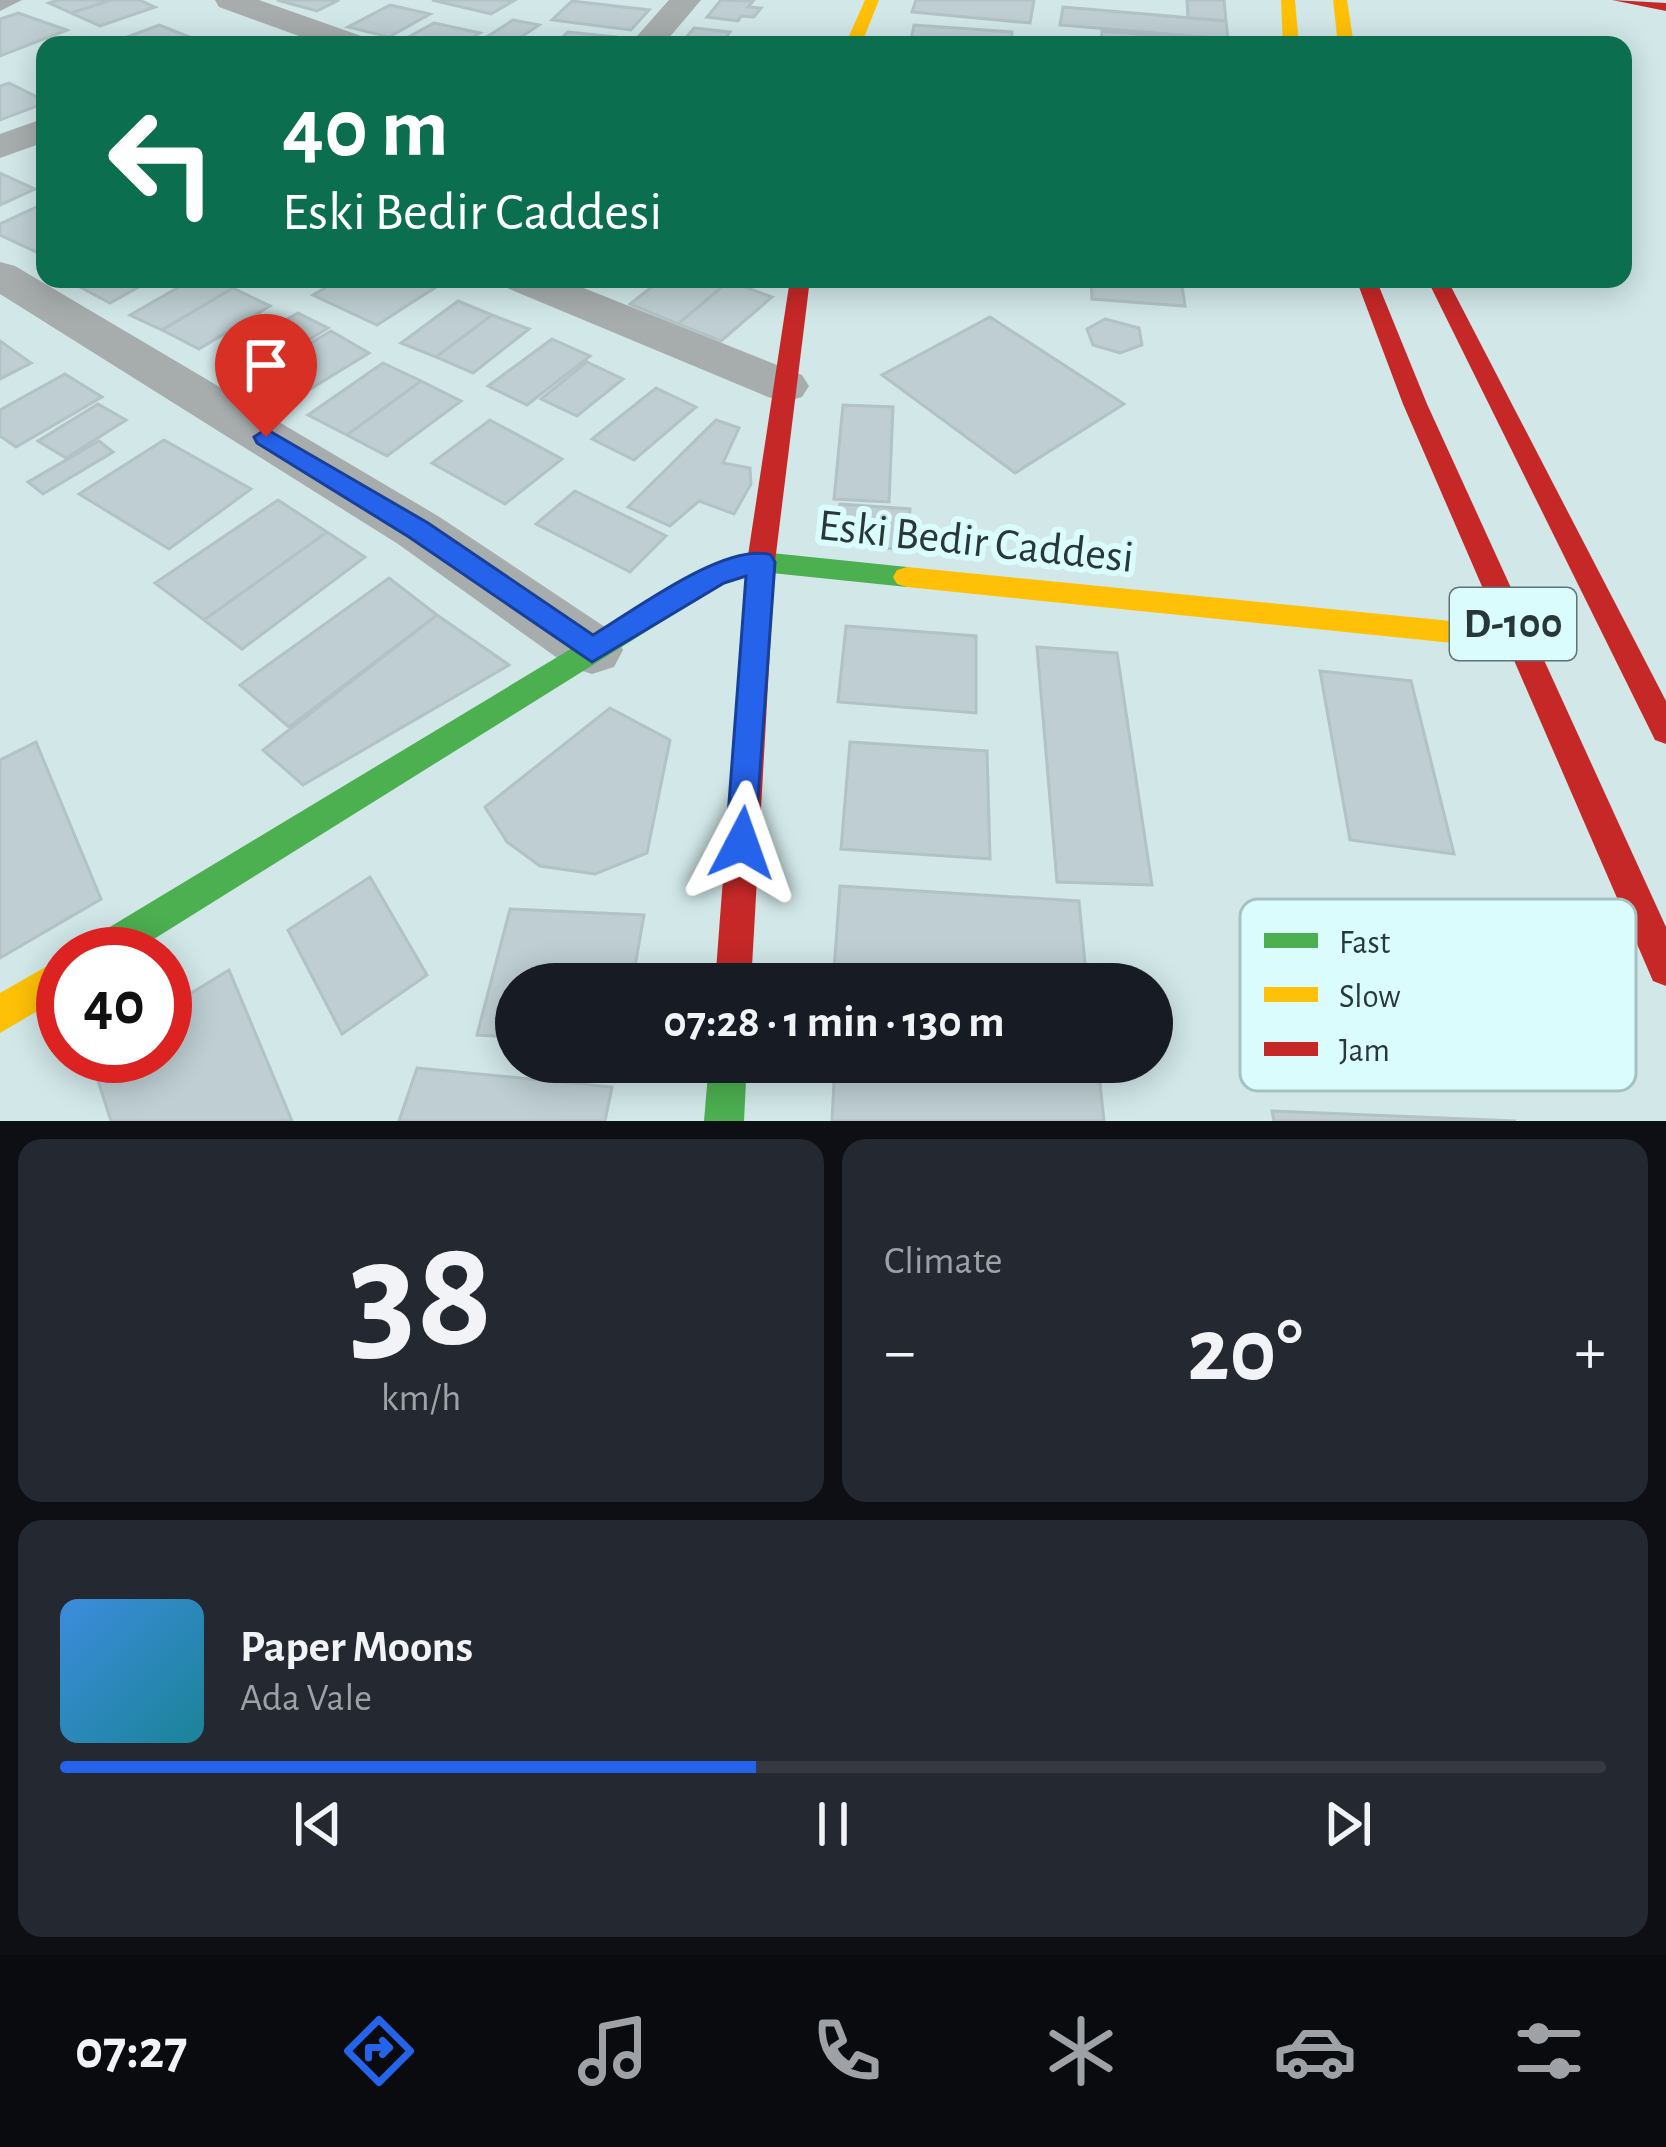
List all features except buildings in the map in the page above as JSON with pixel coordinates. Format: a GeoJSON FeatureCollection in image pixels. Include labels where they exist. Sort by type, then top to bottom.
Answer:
{"type":"FeatureCollection","features":[{"type":"Feature","properties":{"kind":"main road"},"geometry":{"type":"LineString","coordinates":[[857,36],[872,0]]}},
{"type":"Feature","properties":{"kind":"main road"},"geometry":{"type":"LineString","coordinates":[[1288,0],[1290,36]]}},
{"type":"Feature","properties":{"kind":"main road"},"geometry":{"type":"LineString","coordinates":[[1618,0],[1666,7]]}},
{"type":"Feature","properties":{"kind":"main road"},"geometry":{"type":"LineString","coordinates":[[1342,1],[1345,36]]}},
{"type":"Feature","properties":{"kind":"main road"},"geometry":{"type":"LineString","coordinates":[[734,963],[761,562],[799,288]]}},
{"type":"Feature","properties":{"kind":"main road","name":"D-100"},"geometry":{"type":"LineString","coordinates":[[1370,288],[1635,899]]}},
{"type":"Feature","properties":{"kind":"main road","name":"D-100"},"geometry":{"type":"LineString","coordinates":[[1442,288],[1644,644],[1666,731]]}},
{"type":"Feature","properties":{"kind":"main road","name":"Eski Bedir Caddesi"},"geometry":{"type":"LineString","coordinates":[[142,927],[715,575],[761,562],[1520,639]]}},
{"type":"Feature","properties":{"kind":"main road","name":"D-100"},"geometry":{"type":"LineString","coordinates":[[1636,900],[1666,968]]}},
{"type":"Feature","properties":{"kind":"main road"},"geometry":{"type":"LineString","coordinates":[[0,1014],[36,992]]}},
{"type":"Feature","properties":{"kind":"main road"},"geometry":{"type":"LineString","coordinates":[[724,1121],[727,1083]]}},
{"type":"Feature","properties":{"kind":"street"},"geometry":{"type":"LineString","coordinates":[[230,0],[331,36]]}},
{"type":"Feature","properties":{"kind":"street"},"geometry":{"type":"LineString","coordinates":[[653,36],[686,0]]}},
{"type":"Feature","properties":{"kind":"street"},"geometry":{"type":"LineString","coordinates":[[275,36],[339,8]]}},
{"type":"Feature","properties":{"kind":"street"},"geometry":{"type":"LineString","coordinates":[[0,147],[36,133]]}},
{"type":"Feature","properties":{"kind":"street"},"geometry":{"type":"LineString","coordinates":[[0,275],[418,530],[592,650]]}},
{"type":"Feature","properties":{"kind":"street"},"geometry":{"type":"LineString","coordinates":[[544,288],[784,386]]}},
{"type":"Feature","properties":{"kind":"traffic: fast"},"geometry":{"type":"LineString","coordinates":[[142,927],[715,575],[761,562],[907,577]]}},
{"type":"Feature","properties":{"kind":"traffic: fast"},"geometry":{"type":"LineString","coordinates":[[724,1121],[727,1083]]}},
{"type":"Feature","properties":{"kind":"traffic: slow"},"geometry":{"type":"LineString","coordinates":[[857,36],[872,0]]}},
{"type":"Feature","properties":{"kind":"traffic: slow"},"geometry":{"type":"LineString","coordinates":[[1288,0],[1290,36]]}},
{"type":"Feature","properties":{"kind":"traffic: slow"},"geometry":{"type":"LineString","coordinates":[[1340,0],[1345,36]]}},
{"type":"Feature","properties":{"kind":"traffic: slow"},"geometry":{"type":"LineString","coordinates":[[907,577],[1521,639]]}},
{"type":"Feature","properties":{"kind":"traffic: slow"},"geometry":{"type":"LineString","coordinates":[[0,1014],[36,992]]}},
{"type":"Feature","properties":{"kind":"traffic: jam"},"geometry":{"type":"LineString","coordinates":[[1619,0],[1666,7]]}},
{"type":"Feature","properties":{"kind":"traffic: jam"},"geometry":{"type":"LineString","coordinates":[[734,963],[761,562],[799,288]]}},
{"type":"Feature","properties":{"kind":"traffic: jam"},"geometry":{"type":"LineString","coordinates":[[1370,288],[1415,404],[1635,899]]}},
{"type":"Feature","properties":{"kind":"traffic: jam"},"geometry":{"type":"LineString","coordinates":[[1442,288],[1666,731]]}},
{"type":"Feature","properties":{"kind":"traffic: jam"},"geometry":{"type":"LineString","coordinates":[[1636,901],[1666,968]]}},
{"type":"Feature","properties":{"kind":"route"},"geometry":{"type":"LineString","coordinates":[[266,437],[418,530],[592,650],[715,575],[761,562],[742,843]]}}]}
